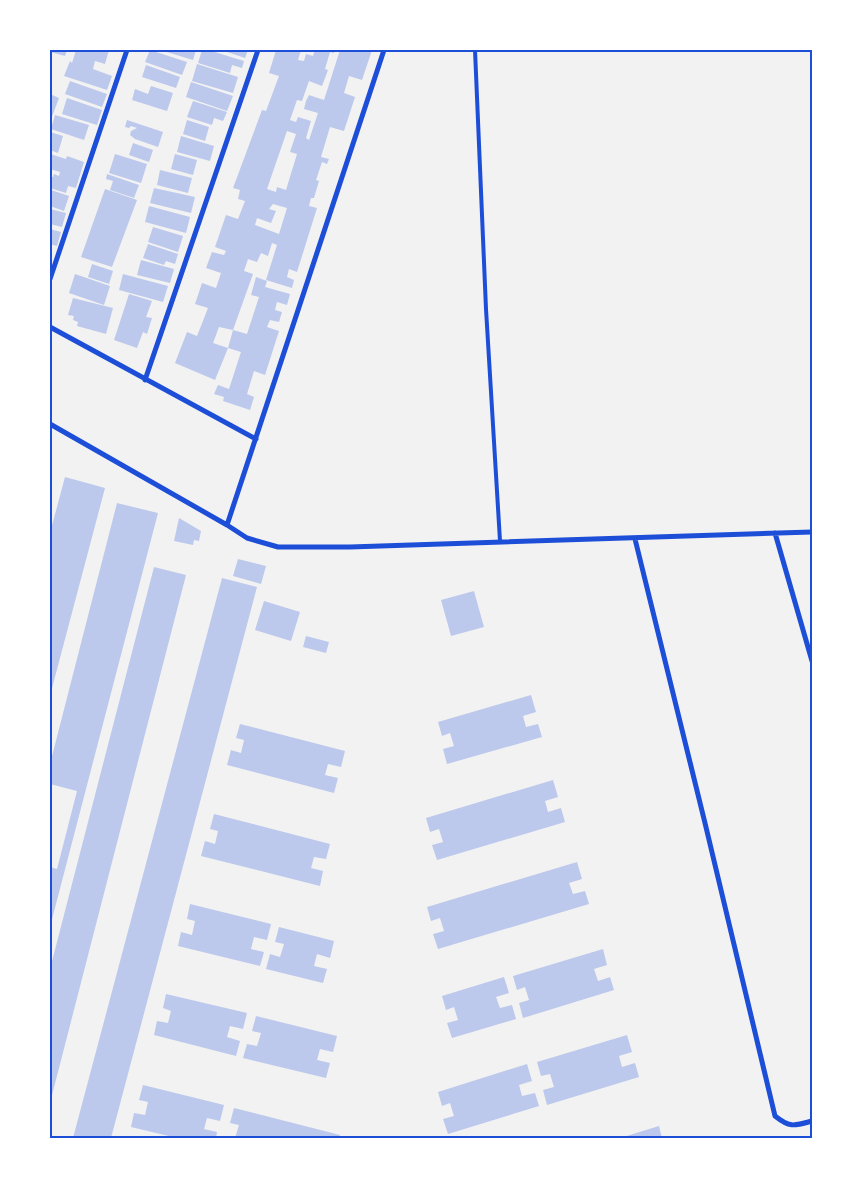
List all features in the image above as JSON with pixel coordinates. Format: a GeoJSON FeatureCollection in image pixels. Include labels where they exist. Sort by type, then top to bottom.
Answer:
{"type":"FeatureCollection","features":[{"type":"Feature","properties":{"kind":"street"},"geometry":{"type":"LineString","coordinates":[[50,279],[127,50]]}},
{"type":"Feature","properties":{"kind":"street"},"geometry":{"type":"LineString","coordinates":[[145,380],[258,50]]}},
{"type":"Feature","properties":{"kind":"street"},"geometry":{"type":"LineString","coordinates":[[227,525],[384,50]]}},
{"type":"Feature","properties":{"kind":"street"},"geometry":{"type":"LineString","coordinates":[[50,327],[256,439]]}},
{"type":"Feature","properties":{"kind":"street"},"geometry":{"type":"LineString","coordinates":[[50,424],[247,538],[278,547],[331,548],[812,532]]}},
{"type":"Feature","properties":{"kind":"street"},"geometry":{"type":"LineString","coordinates":[[775,533],[812,661]]}},
{"type":"Feature","properties":{"kind":"street"},"geometry":{"type":"LineString","coordinates":[[635,539],[775,1116],[786,1124],[797,1125],[812,1121]]}},
{"type":"Feature","properties":{"kind":"lane"},"geometry":{"type":"LineString","coordinates":[[475,50],[486,309],[500,541]]}},
{"type":"Feature","properties":{"kind":"building"},"geometry":{"type":"Polygon","coordinates":[[[50,50],[67,50],[65,56],[50,52],[50,50]]]}},
{"type":"Feature","properties":{"kind":"building"},"geometry":{"type":"Polygon","coordinates":[[[76,50],[109,50],[105,64],[95,61],[93,69],[112,76],[107,90],[64,76],[70,61],[72,63],[76,50]]]}},
{"type":"Feature","properties":{"kind":"building"},"geometry":{"type":"Polygon","coordinates":[[[150,50],[187,62],[182,75],[145,62],[150,50]]]}},
{"type":"Feature","properties":{"kind":"building"},"geometry":{"type":"Polygon","coordinates":[[[160,50],[196,50],[193,60],[160,50]]]}},
{"type":"Feature","properties":{"kind":"building"},"geometry":{"type":"Polygon","coordinates":[[[202,50],[208,50],[244,61],[242,68],[232,65],[230,73],[198,63],[202,50]]]}},
{"type":"Feature","properties":{"kind":"building"},"geometry":{"type":"Polygon","coordinates":[[[221,50],[248,50],[245,58],[221,50]]]}},
{"type":"Feature","properties":{"kind":"building"},"geometry":{"type":"Polygon","coordinates":[[[276,50],[301,50],[298,60],[304,61],[306,54],[313,56],[315,50],[335,50],[334,53],[330,52],[325,69],[328,70],[322,86],[309,81],[302,101],[297,100],[290,120],[296,122],[298,117],[311,121],[306,138],[309,140],[318,113],[304,109],[306,101],[309,95],[324,100],[340,50],[372,50],[362,80],[349,76],[344,93],[355,97],[344,131],[330,127],[321,157],[329,159],[327,164],[322,162],[316,180],[319,181],[314,198],[311,198],[309,206],[317,208],[297,272],[289,269],[287,277],[294,280],[292,288],[266,280],[277,245],[272,243],[268,256],[261,253],[257,262],[248,259],[244,271],[253,274],[233,330],[219,327],[213,343],[228,348],[215,380],[175,363],[187,332],[197,336],[208,308],[195,304],[202,283],[216,288],[221,273],[206,268],[212,252],[224,255],[226,251],[215,247],[226,215],[238,219],[245,201],[238,199],[240,190],[233,188],[262,110],[266,111],[279,76],[269,73],[276,50]],[[287,131],[267,189],[276,192],[277,187],[286,190],[297,154],[290,152],[296,134],[287,131]],[[273,204],[269,209],[276,211],[271,223],[257,218],[255,225],[279,234],[287,208],[273,204]]]}},
{"type":"Feature","properties":{"kind":"building"},"geometry":{"type":"Polygon","coordinates":[[[197,64],[238,77],[233,93],[192,81],[197,64]]]}},
{"type":"Feature","properties":{"kind":"building"},"geometry":{"type":"Polygon","coordinates":[[[146,65],[180,77],[176,88],[142,77],[146,65]]]}},
{"type":"Feature","properties":{"kind":"building"},"geometry":{"type":"Polygon","coordinates":[[[70,81],[107,94],[102,107],[65,94],[70,81]]]}},
{"type":"Feature","properties":{"kind":"building"},"geometry":{"type":"Polygon","coordinates":[[[191,82],[233,96],[227,111],[186,97],[191,82]]]}},
{"type":"Feature","properties":{"kind":"building"},"geometry":{"type":"Polygon","coordinates":[[[151,86],[173,93],[167,111],[132,100],[135,89],[148,94],[151,86]]]}},
{"type":"Feature","properties":{"kind":"building"},"geometry":{"type":"Polygon","coordinates":[[[50,94],[59,98],[50,122],[50,94]]]}},
{"type":"Feature","properties":{"kind":"building"},"geometry":{"type":"Polygon","coordinates":[[[67,98],[102,110],[97,125],[62,114],[67,98]]]}},
{"type":"Feature","properties":{"kind":"building"},"geometry":{"type":"Polygon","coordinates":[[[193,101],[227,112],[223,121],[214,118],[212,125],[187,117],[193,101]]]}},
{"type":"Feature","properties":{"kind":"building"},"geometry":{"type":"Polygon","coordinates":[[[55,115],[89,125],[84,140],[51,129],[55,115]]]}},
{"type":"Feature","properties":{"kind":"building"},"geometry":{"type":"Polygon","coordinates":[[[127,120],[163,132],[158,147],[135,139],[130,135],[131,131],[137,128],[125,127],[127,120]]]}},
{"type":"Feature","properties":{"kind":"building"},"geometry":{"type":"Polygon","coordinates":[[[187,120],[209,127],[205,141],[183,134],[187,120]]]}},
{"type":"Feature","properties":{"kind":"building"},"geometry":{"type":"Polygon","coordinates":[[[50,132],[63,136],[58,153],[50,150],[50,132]]]}},
{"type":"Feature","properties":{"kind":"building"},"geometry":{"type":"Polygon","coordinates":[[[181,136],[214,146],[210,161],[177,152],[181,136]]]}},
{"type":"Feature","properties":{"kind":"building"},"geometry":{"type":"Polygon","coordinates":[[[133,143],[153,150],[149,162],[129,155],[133,143]]]}},
{"type":"Feature","properties":{"kind":"building"},"geometry":{"type":"Polygon","coordinates":[[[50,154],[66,159],[67,156],[84,162],[76,188],[68,186],[66,193],[50,188],[50,176],[53,177],[54,174],[59,176],[60,172],[50,169],[50,154]]]}},
{"type":"Feature","properties":{"kind":"building"},"geometry":{"type":"Polygon","coordinates":[[[115,154],[147,164],[141,183],[109,173],[115,154]]]}},
{"type":"Feature","properties":{"kind":"building"},"geometry":{"type":"Polygon","coordinates":[[[175,154],[197,160],[193,175],[171,169],[175,154]]]}},
{"type":"Feature","properties":{"kind":"building"},"geometry":{"type":"Polygon","coordinates":[[[160,170],[192,178],[188,193],[157,185],[160,170]]]}},
{"type":"Feature","properties":{"kind":"building"},"geometry":{"type":"Polygon","coordinates":[[[107,174],[139,185],[134,198],[110,190],[113,181],[106,179],[107,174]]]}},
{"type":"Feature","properties":{"kind":"building"},"geometry":{"type":"Polygon","coordinates":[[[154,188],[195,197],[191,213],[150,203],[154,188]]]}},
{"type":"Feature","properties":{"kind":"building"},"geometry":{"type":"Polygon","coordinates":[[[105,189],[137,200],[112,267],[81,257],[105,189]]]}},
{"type":"Feature","properties":{"kind":"building"},"geometry":{"type":"Polygon","coordinates":[[[51,190],[69,196],[64,211],[50,206],[51,190]]]}},
{"type":"Feature","properties":{"kind":"building"},"geometry":{"type":"Polygon","coordinates":[[[149,206],[190,217],[186,233],[145,222],[149,206]]]}},
{"type":"Feature","properties":{"kind":"building"},"geometry":{"type":"Polygon","coordinates":[[[50,209],[66,213],[62,227],[50,224],[50,209]]]}},
{"type":"Feature","properties":{"kind":"building"},"geometry":{"type":"Polygon","coordinates":[[[153,227],[183,236],[178,252],[148,242],[153,227]]]}},
{"type":"Feature","properties":{"kind":"building"},"geometry":{"type":"Polygon","coordinates":[[[50,229],[61,232],[57,246],[50,244],[50,229]]]}},
{"type":"Feature","properties":{"kind":"building"},"geometry":{"type":"Polygon","coordinates":[[[148,244],[178,254],[175,264],[166,261],[164,265],[143,258],[148,244]]]}},
{"type":"Feature","properties":{"kind":"building"},"geometry":{"type":"Polygon","coordinates":[[[141,260],[174,269],[170,283],[137,275],[141,260]]]}},
{"type":"Feature","properties":{"kind":"building"},"geometry":{"type":"Polygon","coordinates":[[[92,264],[113,271],[109,284],[88,277],[92,264]]]}},
{"type":"Feature","properties":{"kind":"building"},"geometry":{"type":"Polygon","coordinates":[[[75,274],[110,286],[104,305],[69,293],[75,274]]]}},
{"type":"Feature","properties":{"kind":"building"},"geometry":{"type":"Polygon","coordinates":[[[123,274],[168,286],[163,302],[119,290],[123,274]]]}},
{"type":"Feature","properties":{"kind":"building"},"geometry":{"type":"Polygon","coordinates":[[[256,277],[267,281],[265,287],[290,294],[287,305],[277,302],[275,310],[282,312],[279,322],[270,320],[267,327],[279,331],[265,375],[254,371],[247,394],[254,397],[250,410],[223,401],[224,397],[214,394],[218,385],[229,389],[241,352],[228,348],[233,330],[247,334],[259,297],[251,295],[256,277]]]}},
{"type":"Feature","properties":{"kind":"building"},"geometry":{"type":"Polygon","coordinates":[[[129,294],[152,301],[146,317],[152,318],[147,334],[143,332],[137,348],[114,340],[129,294]]]}},
{"type":"Feature","properties":{"kind":"building"},"geometry":{"type":"Polygon","coordinates":[[[73,298],[113,308],[106,334],[77,326],[78,322],[73,320],[74,316],[68,315],[73,298]]]}},
{"type":"Feature","properties":{"kind":"building"},"geometry":{"type":"Polygon","coordinates":[[[65,477],[105,488],[51,692],[50,533],[65,477]]]}},
{"type":"Feature","properties":{"kind":"building"},"geometry":{"type":"Polygon","coordinates":[[[117,503],[158,513],[50,927],[50,867],[57,869],[77,791],[50,784],[50,764],[117,503]]]}},
{"type":"Feature","properties":{"kind":"building"},"geometry":{"type":"Polygon","coordinates":[[[179,518],[201,531],[199,541],[194,540],[193,545],[174,541],[179,518]]]}},
{"type":"Feature","properties":{"kind":"building"},"geometry":{"type":"Polygon","coordinates":[[[238,559],[266,566],[261,584],[233,576],[238,559]]]}},
{"type":"Feature","properties":{"kind":"building"},"geometry":{"type":"Polygon","coordinates":[[[154,567],[186,575],[50,1103],[50,969],[154,567]]]}},
{"type":"Feature","properties":{"kind":"building"},"geometry":{"type":"Polygon","coordinates":[[[222,578],[257,587],[111,1138],[73,1138],[222,578]]]}},
{"type":"Feature","properties":{"kind":"building"},"geometry":{"type":"Polygon","coordinates":[[[474,591],[484,627],[451,636],[441,600],[474,591]]]}},
{"type":"Feature","properties":{"kind":"building"},"geometry":{"type":"Polygon","coordinates":[[[264,601],[300,612],[291,641],[255,630],[264,601]]]}},
{"type":"Feature","properties":{"kind":"building"},"geometry":{"type":"Polygon","coordinates":[[[306,636],[329,642],[326,653],[303,647],[306,636]]]}},
{"type":"Feature","properties":{"kind":"building"},"geometry":{"type":"Polygon","coordinates":[[[531,695],[536,712],[523,716],[526,727],[538,724],[542,737],[447,764],[443,749],[454,746],[450,733],[442,736],[438,722],[531,695]]]}},
{"type":"Feature","properties":{"kind":"building"},"geometry":{"type":"Polygon","coordinates":[[[240,724],[345,751],[341,767],[328,764],[325,775],[338,778],[334,793],[227,765],[231,750],[241,753],[244,740],[236,738],[240,724]]]}},
{"type":"Feature","properties":{"kind":"building"},"geometry":{"type":"Polygon","coordinates":[[[553,780],[558,797],[545,801],[548,812],[561,808],[565,822],[437,860],[432,845],[443,842],[439,829],[430,832],[426,818],[553,780]]]}},
{"type":"Feature","properties":{"kind":"building"},"geometry":{"type":"Polygon","coordinates":[[[214,814],[330,844],[326,859],[314,857],[311,868],[323,871],[320,886],[201,856],[205,841],[215,844],[218,831],[210,829],[214,814]]]}},
{"type":"Feature","properties":{"kind":"building"},"geometry":{"type":"Polygon","coordinates":[[[577,862],[582,879],[569,883],[573,894],[585,891],[589,904],[438,949],[433,934],[444,931],[440,918],[431,921],[427,907],[577,862]]]}},
{"type":"Feature","properties":{"kind":"building"},"geometry":{"type":"Polygon","coordinates":[[[190,904],[271,924],[267,940],[254,937],[251,949],[264,952],[260,966],[178,946],[181,932],[192,935],[195,921],[187,919],[190,904]]]}},
{"type":"Feature","properties":{"kind":"building"},"geometry":{"type":"Polygon","coordinates":[[[279,927],[334,941],[330,958],[317,954],[314,966],[327,969],[323,983],[266,969],[270,954],[280,957],[284,944],[275,942],[279,927]]]}},
{"type":"Feature","properties":{"kind":"building"},"geometry":{"type":"Polygon","coordinates":[[[603,949],[607,965],[594,969],[598,981],[610,977],[614,990],[523,1018],[519,1003],[529,1000],[525,987],[517,990],[513,976],[603,949]]]}},
{"type":"Feature","properties":{"kind":"building"},"geometry":{"type":"Polygon","coordinates":[[[504,977],[509,993],[496,997],[500,1008],[512,1005],[516,1019],[452,1038],[447,1023],[458,1020],[454,1007],[446,1010],[442,996],[504,977]]]}},
{"type":"Feature","properties":{"kind":"building"},"geometry":{"type":"Polygon","coordinates":[[[166,994],[247,1013],[243,1029],[230,1026],[227,1037],[240,1041],[236,1056],[154,1035],[157,1021],[168,1023],[171,1011],[163,1008],[166,994]]]}},
{"type":"Feature","properties":{"kind":"building"},"geometry":{"type":"Polygon","coordinates":[[[256,1016],[337,1036],[333,1052],[320,1049],[317,1060],[330,1063],[326,1078],[243,1058],[247,1044],[257,1046],[261,1033],[252,1031],[256,1016]]]}},
{"type":"Feature","properties":{"kind":"building"},"geometry":{"type":"Polygon","coordinates":[[[627,1035],[632,1052],[619,1056],[622,1067],[635,1063],[639,1077],[547,1105],[543,1090],[554,1087],[550,1074],[541,1076],[537,1062],[627,1035]]]}},
{"type":"Feature","properties":{"kind":"building"},"geometry":{"type":"Polygon","coordinates":[[[527,1064],[532,1081],[519,1085],[522,1096],[535,1093],[539,1106],[448,1134],[443,1119],[454,1116],[450,1103],[442,1106],[438,1092],[527,1064]]]}},
{"type":"Feature","properties":{"kind":"building"},"geometry":{"type":"Polygon","coordinates":[[[143,1085],[224,1105],[220,1121],[207,1118],[204,1129],[217,1132],[216,1138],[177,1138],[131,1127],[134,1113],[145,1115],[148,1102],[139,1100],[143,1085]]]}},
{"type":"Feature","properties":{"kind":"building"},"geometry":{"type":"Polygon","coordinates":[[[234,1108],[340,1135],[339,1138],[235,1138],[239,1125],[230,1123],[234,1108]]]}},
{"type":"Feature","properties":{"kind":"building"},"geometry":{"type":"Polygon","coordinates":[[[659,1126],[662,1138],[620,1138],[659,1126]]]}}]}
